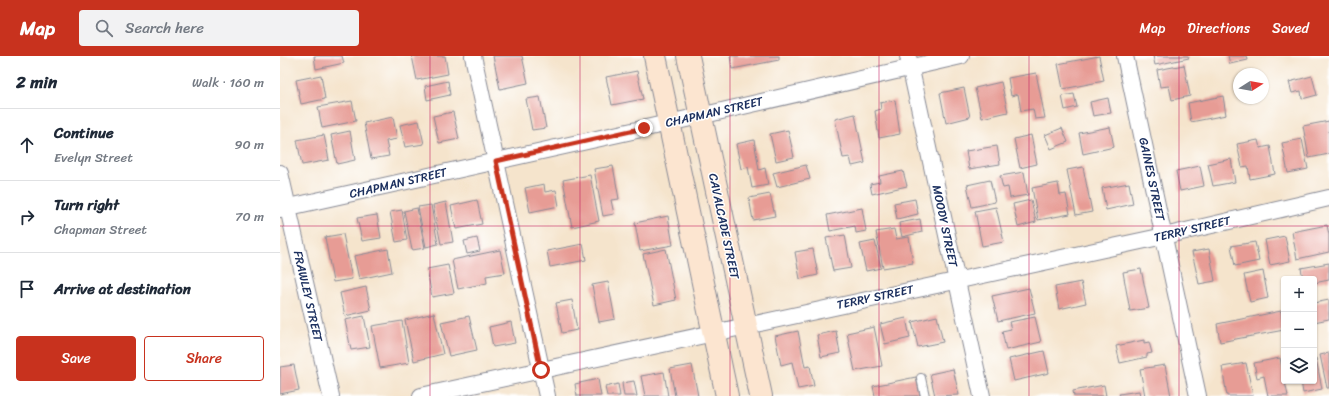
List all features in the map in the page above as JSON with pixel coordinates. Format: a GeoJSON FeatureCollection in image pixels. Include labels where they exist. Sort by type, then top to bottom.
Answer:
{"type":"FeatureCollection","features":[{"type":"Feature","properties":{"kind":"main road"},"geometry":{"type":"LineString","coordinates":[[655,56],[728,396]]}},
{"type":"Feature","properties":{"kind":"main road","name":"CAVALCADE STREET"},"geometry":{"type":"LineString","coordinates":[[688,56],[761,396]]}},
{"type":"Feature","properties":{"kind":"street"},"geometry":{"type":"LineString","coordinates":[[473,56],[546,396]]}},
{"type":"Feature","properties":{"kind":"street","name":"CHAPMAN STREET"},"geometry":{"type":"LineString","coordinates":[[284,208],[700,116],[909,62],[961,56]]}},
{"type":"Feature","properties":{"kind":"street","name":"GAINES STREET"},"geometry":{"type":"LineString","coordinates":[[1125,56],[1198,396]]}},
{"type":"Feature","properties":{"kind":"street","name":"MOODY STREET"},"geometry":{"type":"LineString","coordinates":[[909,62],[982,396]]}},
{"type":"Feature","properties":{"kind":"street","name":"FRAWLEY STREET"},"geometry":{"type":"LineString","coordinates":[[280,173],[284,208],[331,396]]}},
{"type":"Feature","properties":{"kind":"street","name":"TERRY STREET"},"geometry":{"type":"LineString","coordinates":[[421,396],[1164,236],[1329,198]]}},
{"type":"Feature","properties":{"kind":"lane"},"geometry":{"type":"LineString","coordinates":[[921,378],[926,396]]}},
{"type":"Feature","properties":{"kind":"building"},"geometry":{"type":"Polygon","coordinates":[[[314,56],[342,56],[344,63],[316,69],[314,56]]]}},
{"type":"Feature","properties":{"kind":"building"},"geometry":{"type":"Polygon","coordinates":[[[412,56],[445,56],[448,74],[417,80],[412,56]]]}},
{"type":"Feature","properties":{"kind":"building"},"geometry":{"type":"Polygon","coordinates":[[[493,56],[522,56],[528,83],[500,89],[493,56]]]}},
{"type":"Feature","properties":{"kind":"building"},"geometry":{"type":"Polygon","coordinates":[[[730,56],[779,56],[779,60],[732,69],[730,56]]]}},
{"type":"Feature","properties":{"kind":"building"},"geometry":{"type":"Polygon","coordinates":[[[1099,56],[1104,81],[1063,89],[1058,64],[1099,56]]]}},
{"type":"Feature","properties":{"kind":"building"},"geometry":{"type":"Polygon","coordinates":[[[1153,56],[1188,56],[1189,58],[1155,65],[1153,56]]]}},
{"type":"Feature","properties":{"kind":"building"},"geometry":{"type":"Polygon","coordinates":[[[1228,56],[1247,56],[1248,60],[1230,64],[1228,56]]]}},
{"type":"Feature","properties":{"kind":"building"},"geometry":{"type":"Polygon","coordinates":[[[1184,65],[1190,96],[1172,100],[1169,86],[1160,87],[1157,70],[1184,65]]]}},
{"type":"Feature","properties":{"kind":"building"},"geometry":{"type":"Polygon","coordinates":[[[637,71],[643,99],[612,105],[606,77],[637,71]]]}},
{"type":"Feature","properties":{"kind":"building"},"geometry":{"type":"Polygon","coordinates":[[[1036,73],[1045,118],[1035,119],[1033,109],[1021,111],[1018,94],[1011,96],[1008,78],[1036,73]]]}},
{"type":"Feature","properties":{"kind":"building"},"geometry":{"type":"Polygon","coordinates":[[[321,75],[325,99],[301,104],[296,80],[321,75]]]}},
{"type":"Feature","properties":{"kind":"building"},"geometry":{"type":"Polygon","coordinates":[[[1312,76],[1317,95],[1302,99],[1301,91],[1292,93],[1289,82],[1312,76]]]}},
{"type":"Feature","properties":{"kind":"building"},"geometry":{"type":"Polygon","coordinates":[[[448,81],[450,95],[427,100],[425,86],[448,81]]]}},
{"type":"Feature","properties":{"kind":"building"},"geometry":{"type":"Polygon","coordinates":[[[1001,82],[1008,112],[982,118],[975,88],[1001,82]]]}},
{"type":"Feature","properties":{"kind":"building"},"geometry":{"type":"Polygon","coordinates":[[[964,88],[970,117],[946,123],[940,93],[964,88]]]}},
{"type":"Feature","properties":{"kind":"building"},"geometry":{"type":"Polygon","coordinates":[[[1074,94],[1077,107],[1065,110],[1062,96],[1074,94]]]}},
{"type":"Feature","properties":{"kind":"building"},"geometry":{"type":"Polygon","coordinates":[[[1223,96],[1226,115],[1191,122],[1188,103],[1223,96]]]}},
{"type":"Feature","properties":{"kind":"building"},"geometry":{"type":"Polygon","coordinates":[[[540,97],[546,128],[532,130],[526,99],[540,97]]]}},
{"type":"Feature","properties":{"kind":"building"},"geometry":{"type":"Polygon","coordinates":[[[1108,98],[1111,113],[1093,116],[1090,102],[1108,98]]]}},
{"type":"Feature","properties":{"kind":"building"},"geometry":{"type":"Polygon","coordinates":[[[895,100],[900,134],[879,138],[875,111],[881,109],[880,103],[895,100]]]}},
{"type":"Feature","properties":{"kind":"building"},"geometry":{"type":"Polygon","coordinates":[[[352,101],[356,121],[322,128],[318,107],[352,101]]]}},
{"type":"Feature","properties":{"kind":"building"},"geometry":{"type":"Polygon","coordinates":[[[453,112],[459,139],[439,143],[433,116],[453,112]]]}},
{"type":"Feature","properties":{"kind":"building"},"geometry":{"type":"Polygon","coordinates":[[[855,114],[865,163],[852,166],[850,157],[843,158],[835,119],[855,114]]]}},
{"type":"Feature","properties":{"kind":"building"},"geometry":{"type":"Polygon","coordinates":[[[393,117],[397,139],[386,141],[389,156],[371,159],[364,123],[393,117]]]}},
{"type":"Feature","properties":{"kind":"building"},"geometry":{"type":"Polygon","coordinates":[[[419,121],[424,144],[405,147],[400,125],[419,121]]]}},
{"type":"Feature","properties":{"kind":"building"},"geometry":{"type":"Polygon","coordinates":[[[1329,121],[1329,154],[1309,158],[1303,126],[1329,121]]]}},
{"type":"Feature","properties":{"kind":"building"},"geometry":{"type":"Polygon","coordinates":[[[1110,127],[1114,147],[1083,154],[1079,133],[1110,127]]]}},
{"type":"Feature","properties":{"kind":"building"},"geometry":{"type":"Polygon","coordinates":[[[1062,128],[1068,142],[1051,149],[1045,135],[1062,128]]]}},
{"type":"Feature","properties":{"kind":"building"},"geometry":{"type":"Polygon","coordinates":[[[788,130],[794,157],[776,161],[770,134],[788,130]]]}},
{"type":"Feature","properties":{"kind":"building"},"geometry":{"type":"Polygon","coordinates":[[[350,131],[355,160],[337,164],[331,135],[350,131]]]}},
{"type":"Feature","properties":{"kind":"building"},"geometry":{"type":"Polygon","coordinates":[[[324,135],[329,160],[302,165],[297,140],[324,135]]]}},
{"type":"Feature","properties":{"kind":"building"},"geometry":{"type":"Polygon","coordinates":[[[1031,135],[1037,164],[1020,168],[1014,139],[1031,135]]]}},
{"type":"Feature","properties":{"kind":"building"},"geometry":{"type":"Polygon","coordinates":[[[1302,139],[1308,169],[1288,173],[1282,143],[1302,139]]]}},
{"type":"Feature","properties":{"kind":"building"},"geometry":{"type":"Polygon","coordinates":[[[754,140],[759,170],[765,168],[768,185],[752,188],[748,167],[741,169],[736,144],[754,140]]]}},
{"type":"Feature","properties":{"kind":"building"},"geometry":{"type":"Polygon","coordinates":[[[1258,140],[1260,148],[1270,146],[1275,174],[1250,179],[1248,166],[1242,167],[1237,144],[1258,140]]]}},
{"type":"Feature","properties":{"kind":"building"},"geometry":{"type":"Polygon","coordinates":[[[997,146],[1000,164],[969,169],[966,151],[997,146]]]}},
{"type":"Feature","properties":{"kind":"building"},"geometry":{"type":"Polygon","coordinates":[[[1231,159],[1235,182],[1213,186],[1208,164],[1231,159]]]}},
{"type":"Feature","properties":{"kind":"building"},"geometry":{"type":"Polygon","coordinates":[[[806,165],[810,179],[777,187],[773,173],[806,165]]]}},
{"type":"Feature","properties":{"kind":"building"},"geometry":{"type":"Polygon","coordinates":[[[613,166],[619,199],[611,200],[614,214],[603,216],[594,169],[613,166]]]}},
{"type":"Feature","properties":{"kind":"building"},"geometry":{"type":"Polygon","coordinates":[[[1200,166],[1204,186],[1180,191],[1176,171],[1200,166]]]}},
{"type":"Feature","properties":{"kind":"building"},"geometry":{"type":"Polygon","coordinates":[[[1083,167],[1092,212],[1076,215],[1067,170],[1083,167]]]}},
{"type":"Feature","properties":{"kind":"building"},"geometry":{"type":"Polygon","coordinates":[[[903,171],[907,186],[872,194],[870,184],[880,182],[879,176],[903,171]]]}},
{"type":"Feature","properties":{"kind":"building"},"geometry":{"type":"Polygon","coordinates":[[[1024,172],[1028,195],[1010,198],[1008,187],[1003,188],[1000,176],[1024,172]]]}},
{"type":"Feature","properties":{"kind":"building"},"geometry":{"type":"Polygon","coordinates":[[[590,175],[599,221],[572,227],[563,180],[590,175]]]}},
{"type":"Feature","properties":{"kind":"building"},"geometry":{"type":"Polygon","coordinates":[[[990,180],[995,202],[972,207],[967,185],[990,180]]]}},
{"type":"Feature","properties":{"kind":"building"},"geometry":{"type":"Polygon","coordinates":[[[1058,183],[1060,195],[1066,194],[1070,214],[1038,220],[1032,188],[1058,183]]]}},
{"type":"Feature","properties":{"kind":"building"},"geometry":{"type":"Polygon","coordinates":[[[1129,183],[1133,204],[1106,210],[1102,188],[1129,183]]]}},
{"type":"Feature","properties":{"kind":"building"},"geometry":{"type":"Polygon","coordinates":[[[544,184],[545,192],[556,190],[559,206],[530,212],[525,188],[544,184]]]}},
{"type":"Feature","properties":{"kind":"building"},"geometry":{"type":"Polygon","coordinates":[[[770,194],[775,216],[753,220],[749,198],[770,194]]]}},
{"type":"Feature","properties":{"kind":"building"},"geometry":{"type":"Polygon","coordinates":[[[915,199],[918,214],[897,219],[894,203],[915,199]]]}},
{"type":"Feature","properties":{"kind":"building"},"geometry":{"type":"Polygon","coordinates":[[[477,200],[482,224],[456,229],[451,206],[477,200]]]}},
{"type":"Feature","properties":{"kind":"building"},"geometry":{"type":"Polygon","coordinates":[[[1031,200],[1036,222],[1018,227],[1013,204],[1031,200]]]}},
{"type":"Feature","properties":{"kind":"building"},"geometry":{"type":"Polygon","coordinates":[[[446,202],[453,242],[441,244],[433,205],[446,202]]]}},
{"type":"Feature","properties":{"kind":"building"},"geometry":{"type":"Polygon","coordinates":[[[431,205],[438,244],[426,247],[418,207],[431,205]]]}},
{"type":"Feature","properties":{"kind":"building"},"geometry":{"type":"Polygon","coordinates":[[[996,207],[1004,242],[982,246],[975,211],[996,207]]]}},
{"type":"Feature","properties":{"kind":"building"},"geometry":{"type":"Polygon","coordinates":[[[417,208],[425,248],[412,250],[404,211],[417,208]]]}},
{"type":"Feature","properties":{"kind":"building"},"geometry":{"type":"Polygon","coordinates":[[[862,208],[866,231],[856,233],[855,226],[830,231],[827,215],[862,208]]]}},
{"type":"Feature","properties":{"kind":"building"},"geometry":{"type":"Polygon","coordinates":[[[402,210],[407,240],[396,242],[390,212],[402,210]]]}},
{"type":"Feature","properties":{"kind":"building"},"geometry":{"type":"Polygon","coordinates":[[[377,215],[381,238],[362,241],[357,218],[377,215]]]}},
{"type":"Feature","properties":{"kind":"building"},"geometry":{"type":"Polygon","coordinates":[[[668,216],[673,245],[640,251],[635,223],[668,216]]]}},
{"type":"Feature","properties":{"kind":"building"},"geometry":{"type":"Polygon","coordinates":[[[920,219],[922,232],[902,237],[899,223],[920,219]]]}},
{"type":"Feature","properties":{"kind":"building"},"geometry":{"type":"Polygon","coordinates":[[[1327,225],[1329,235],[1329,252],[1297,259],[1292,232],[1327,225]]]}},
{"type":"Feature","properties":{"kind":"building"},"geometry":{"type":"Polygon","coordinates":[[[894,229],[896,239],[909,237],[913,263],[883,268],[876,232],[894,229]]]}},
{"type":"Feature","properties":{"kind":"building"},"geometry":{"type":"Polygon","coordinates":[[[343,234],[352,279],[333,282],[325,237],[343,234]]]}},
{"type":"Feature","properties":{"kind":"building"},"geometry":{"type":"Polygon","coordinates":[[[845,235],[851,268],[833,271],[826,238],[845,235]]]}},
{"type":"Feature","properties":{"kind":"building"},"geometry":{"type":"Polygon","coordinates":[[[1285,236],[1290,261],[1270,265],[1265,240],[1285,236]]]}},
{"type":"Feature","properties":{"kind":"building"},"geometry":{"type":"Polygon","coordinates":[[[477,238],[480,251],[467,254],[464,241],[477,238]]]}},
{"type":"Feature","properties":{"kind":"building"},"geometry":{"type":"Polygon","coordinates":[[[875,241],[881,268],[866,271],[860,244],[875,241]]]}},
{"type":"Feature","properties":{"kind":"building"},"geometry":{"type":"Polygon","coordinates":[[[1255,242],[1259,261],[1235,266],[1231,246],[1255,242]]]}},
{"type":"Feature","properties":{"kind":"building"},"geometry":{"type":"Polygon","coordinates":[[[583,244],[586,260],[550,267],[547,251],[583,244]]]}},
{"type":"Feature","properties":{"kind":"building"},"geometry":{"type":"Polygon","coordinates":[[[388,249],[392,272],[359,279],[354,256],[388,249]]]}},
{"type":"Feature","properties":{"kind":"building"},"geometry":{"type":"Polygon","coordinates":[[[666,249],[676,300],[654,305],[643,254],[666,249]]]}},
{"type":"Feature","properties":{"kind":"building"},"geometry":{"type":"Polygon","coordinates":[[[813,249],[818,275],[800,279],[795,252],[813,249]]]}},
{"type":"Feature","properties":{"kind":"building"},"geometry":{"type":"Polygon","coordinates":[[[1209,249],[1215,281],[1199,284],[1192,252],[1209,249]]]}},
{"type":"Feature","properties":{"kind":"building"},"geometry":{"type":"Polygon","coordinates":[[[500,250],[505,273],[486,276],[487,283],[458,289],[452,260],[500,250]]]}},
{"type":"Feature","properties":{"kind":"building"},"geometry":{"type":"Polygon","coordinates":[[[1329,263],[1329,280],[1317,282],[1317,276],[1302,276],[1301,268],[1329,263]]]}},
{"type":"Feature","properties":{"kind":"building"},"geometry":{"type":"Polygon","coordinates":[[[448,265],[454,293],[432,297],[427,269],[448,265]]]}},
{"type":"Feature","properties":{"kind":"building"},"geometry":{"type":"Polygon","coordinates":[[[1141,269],[1149,308],[1130,311],[1123,272],[1141,269]]]}},
{"type":"Feature","properties":{"kind":"building"},"geometry":{"type":"Polygon","coordinates":[[[1263,271],[1268,298],[1250,302],[1244,275],[1263,271]]]}},
{"type":"Feature","properties":{"kind":"building"},"geometry":{"type":"Polygon","coordinates":[[[608,282],[615,319],[599,322],[592,285],[608,282]]]}},
{"type":"Feature","properties":{"kind":"building"},"geometry":{"type":"Polygon","coordinates":[[[1081,282],[1086,303],[1059,309],[1055,287],[1081,282]]]}},
{"type":"Feature","properties":{"kind":"building"},"geometry":{"type":"Polygon","coordinates":[[[366,287],[371,310],[345,316],[340,293],[366,287]]]}},
{"type":"Feature","properties":{"kind":"building"},"geometry":{"type":"Polygon","coordinates":[[[1029,288],[1035,313],[998,321],[992,296],[1029,288]]]}},
{"type":"Feature","properties":{"kind":"building"},"geometry":{"type":"Polygon","coordinates":[[[572,300],[577,330],[562,333],[556,303],[572,300]]]}},
{"type":"Feature","properties":{"kind":"building"},"geometry":{"type":"Polygon","coordinates":[[[1329,300],[1329,319],[1317,321],[1317,302],[1329,300]]]}},
{"type":"Feature","properties":{"kind":"building"},"geometry":{"type":"Polygon","coordinates":[[[1281,311],[1281,331],[1220,342],[1217,324],[1281,311]]]}},
{"type":"Feature","properties":{"kind":"building"},"geometry":{"type":"Polygon","coordinates":[[[434,313],[443,354],[414,361],[405,320],[434,313]]]}},
{"type":"Feature","properties":{"kind":"building"},"geometry":{"type":"Polygon","coordinates":[[[364,316],[370,347],[351,350],[345,320],[364,316]]]}},
{"type":"Feature","properties":{"kind":"building"},"geometry":{"type":"Polygon","coordinates":[[[469,316],[477,350],[449,356],[441,322],[469,316]]]}},
{"type":"Feature","properties":{"kind":"building"},"geometry":{"type":"Polygon","coordinates":[[[937,316],[943,342],[918,347],[912,322],[937,316]]]}},
{"type":"Feature","properties":{"kind":"building"},"geometry":{"type":"Polygon","coordinates":[[[1035,317],[1041,342],[1006,350],[1002,331],[1011,329],[1009,322],[1035,317]]]}},
{"type":"Feature","properties":{"kind":"building"},"geometry":{"type":"Polygon","coordinates":[[[906,318],[910,338],[885,344],[880,324],[906,318]]]}},
{"type":"Feature","properties":{"kind":"building"},"geometry":{"type":"Polygon","coordinates":[[[402,321],[409,363],[380,368],[372,326],[402,321]]]}},
{"type":"Feature","properties":{"kind":"building"},"geometry":{"type":"Polygon","coordinates":[[[511,322],[515,343],[493,347],[489,327],[511,322]]]}},
{"type":"Feature","properties":{"kind":"building"},"geometry":{"type":"Polygon","coordinates":[[[874,327],[882,366],[855,371],[847,333],[874,327]]]}},
{"type":"Feature","properties":{"kind":"building"},"geometry":{"type":"Polygon","coordinates":[[[798,331],[805,367],[810,366],[814,386],[798,389],[792,362],[781,365],[775,336],[798,331]]]}},
{"type":"Feature","properties":{"kind":"building"},"geometry":{"type":"Polygon","coordinates":[[[836,331],[840,353],[821,357],[817,335],[836,331]]]}},
{"type":"Feature","properties":{"kind":"building"},"geometry":{"type":"Polygon","coordinates":[[[1144,340],[1144,343],[1149,342],[1152,353],[1147,354],[1147,357],[1120,363],[1116,346],[1144,340]]]}},
{"type":"Feature","properties":{"kind":"building"},"geometry":{"type":"Polygon","coordinates":[[[1044,351],[1049,373],[1014,381],[1009,359],[1044,351]]]}},
{"type":"Feature","properties":{"kind":"building"},"geometry":{"type":"Polygon","coordinates":[[[1329,353],[1329,388],[1327,388],[1320,355],[1329,353]]]}},
{"type":"Feature","properties":{"kind":"building"},"geometry":{"type":"Polygon","coordinates":[[[1280,358],[1281,384],[1285,384],[1288,396],[1268,396],[1264,376],[1257,378],[1254,363],[1280,358]]]}},
{"type":"Feature","properties":{"kind":"building"},"geometry":{"type":"Polygon","coordinates":[[[1246,363],[1253,396],[1227,396],[1222,367],[1246,363]]]}},
{"type":"Feature","properties":{"kind":"building"},"geometry":{"type":"Polygon","coordinates":[[[1317,363],[1322,389],[1303,393],[1302,384],[1317,384],[1317,363]]]}},
{"type":"Feature","properties":{"kind":"building"},"geometry":{"type":"Polygon","coordinates":[[[294,365],[299,390],[280,394],[280,367],[294,365]]]}},
{"type":"Feature","properties":{"kind":"building"},"geometry":{"type":"Polygon","coordinates":[[[692,365],[698,396],[675,396],[670,369],[692,365]]]}},
{"type":"Feature","properties":{"kind":"building"},"geometry":{"type":"Polygon","coordinates":[[[1165,365],[1171,396],[1145,396],[1140,369],[1165,365]]]}},
{"type":"Feature","properties":{"kind":"building"},"geometry":{"type":"Polygon","coordinates":[[[953,369],[959,395],[935,396],[930,374],[953,369]]]}},
{"type":"Feature","properties":{"kind":"building"},"geometry":{"type":"Polygon","coordinates":[[[664,372],[668,396],[645,396],[641,376],[664,372]]]}},
{"type":"Feature","properties":{"kind":"building"},"geometry":{"type":"Polygon","coordinates":[[[916,377],[920,396],[875,396],[873,386],[916,377]]]}},
{"type":"Feature","properties":{"kind":"building"},"geometry":{"type":"Polygon","coordinates":[[[598,379],[601,396],[577,396],[575,384],[598,379]]]}},
{"type":"Feature","properties":{"kind":"building"},"geometry":{"type":"Polygon","coordinates":[[[634,381],[637,396],[624,396],[622,383],[634,381]]]}},
{"type":"Feature","properties":{"kind":"building"},"geometry":{"type":"Polygon","coordinates":[[[618,384],[620,396],[607,396],[605,387],[618,384]]]}},
{"type":"Feature","properties":{"kind":"building"},"geometry":{"type":"Polygon","coordinates":[[[1104,385],[1106,396],[1074,396],[1073,391],[1104,385]]]}},
{"type":"Feature","properties":{"kind":"building"},"geometry":{"type":"Polygon","coordinates":[[[1139,391],[1140,396],[1120,396],[1119,394],[1139,391]]]}},
{"type":"Feature","properties":{"kind":"route"},"geometry":{"type":"LineString","coordinates":[[541,370],[496,161],[644,128]]}}]}
